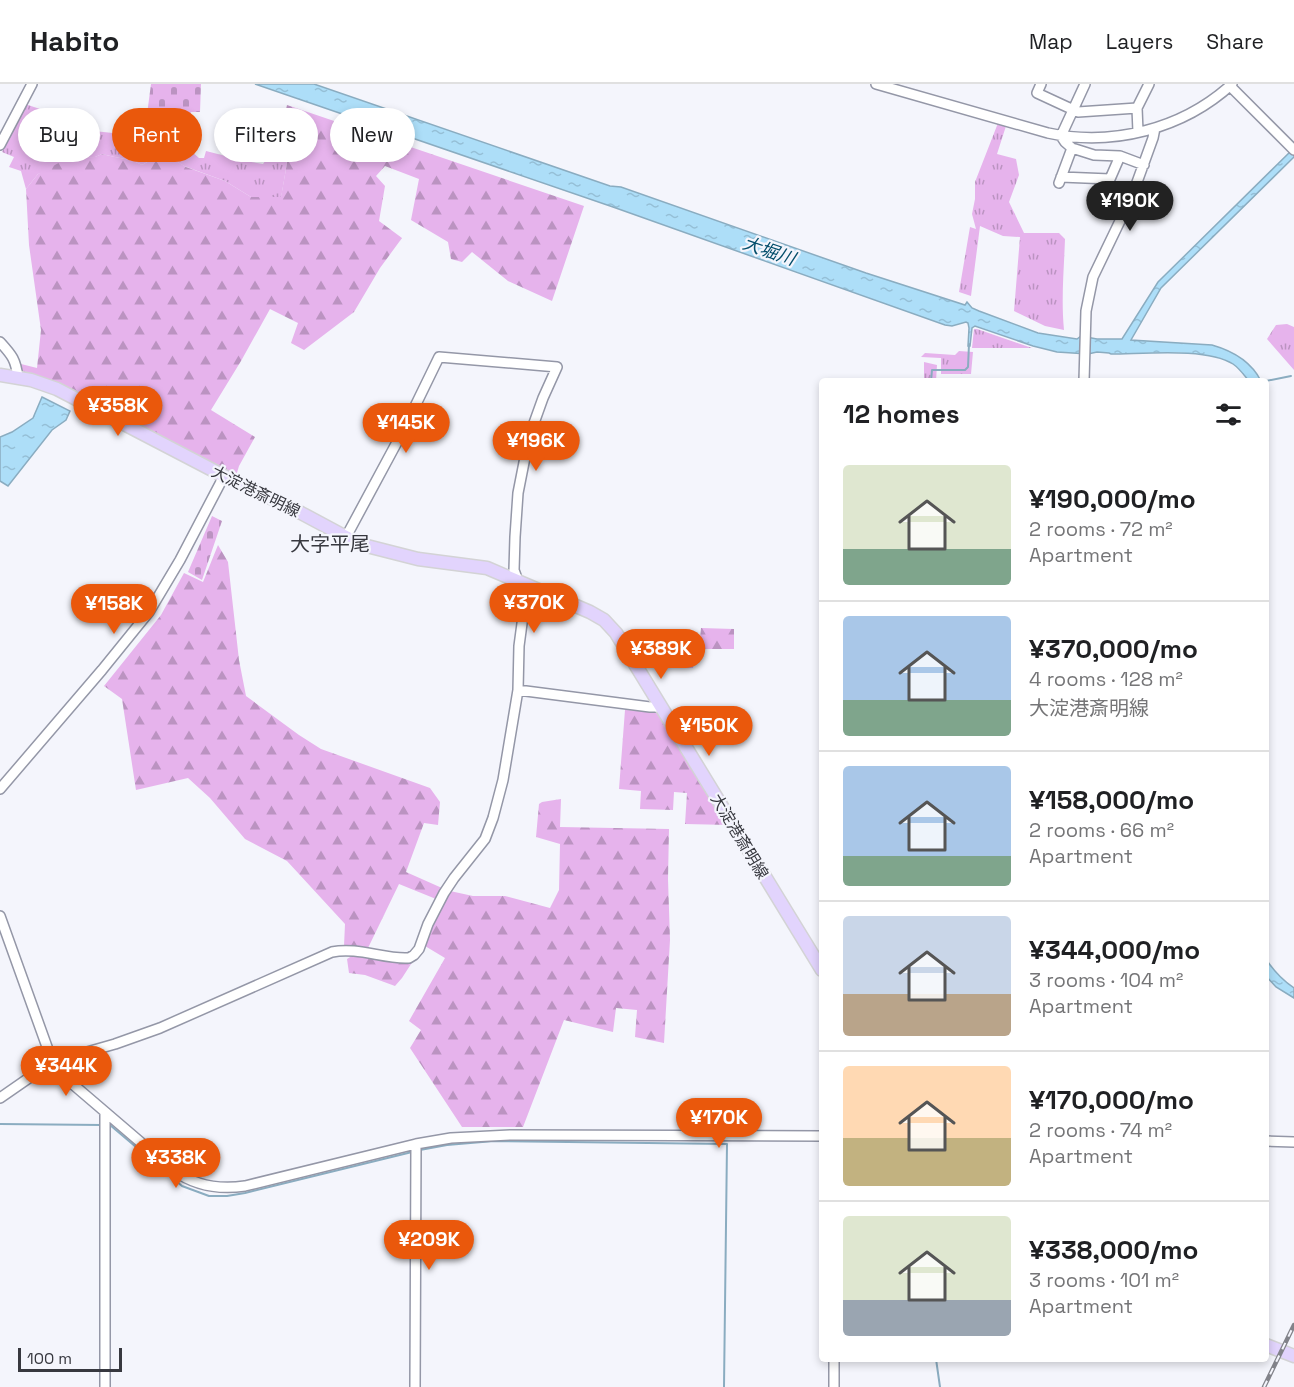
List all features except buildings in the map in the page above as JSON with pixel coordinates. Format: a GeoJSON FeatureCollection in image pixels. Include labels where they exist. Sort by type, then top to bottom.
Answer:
{"type":"FeatureCollection","features":[{"type":"Feature","properties":{"kind":"main road","name":"大淀港斎明線"},"geometry":{"type":"LineString","coordinates":[[0,375],[57,389],[359,544],[418,559],[486,568],[579,607],[604,620],[616,633],[819,965]]}},
{"type":"Feature","properties":{"kind":"main road"},"geometry":{"type":"LineString","coordinates":[[1269,1346],[1294,1356]]}},
{"type":"Feature","properties":{"kind":"street"},"geometry":{"type":"LineString","coordinates":[[0,145],[32,84]]}},
{"type":"Feature","properties":{"kind":"street"},"geometry":{"type":"LineString","coordinates":[[876,84],[1061,136],[1083,138],[1111,137],[1155,128],[1186,116],[1231,85],[1293,149]]}},
{"type":"Feature","properties":{"kind":"street"},"geometry":{"type":"LineString","coordinates":[[1041,84],[1037,93],[1078,112],[1137,108]]}},
{"type":"Feature","properties":{"kind":"street"},"geometry":{"type":"LineString","coordinates":[[1061,136],[1085,84]]}},
{"type":"Feature","properties":{"kind":"street"},"geometry":{"type":"LineString","coordinates":[[1138,132],[1137,108],[1149,84]]}},
{"type":"Feature","properties":{"kind":"street"},"geometry":{"type":"LineString","coordinates":[[1084,378],[1086,311],[1094,277],[1132,196],[1154,138],[1155,128]]}},
{"type":"Feature","properties":{"kind":"street"},"geometry":{"type":"LineString","coordinates":[[1061,136],[1072,148],[1094,155],[1120,156],[1144,165]]}},
{"type":"Feature","properties":{"kind":"street"},"geometry":{"type":"LineString","coordinates":[[1072,148],[1060,180],[1110,179],[1120,156]]}},
{"type":"Feature","properties":{"kind":"street"},"geometry":{"type":"LineString","coordinates":[[0,342],[13,356],[18,378]]}},
{"type":"Feature","properties":{"kind":"street"},"geometry":{"type":"LineString","coordinates":[[0,1098],[52,1062],[160,1029],[336,951],[367,952],[410,958],[419,949],[428,924],[444,893],[486,839],[503,780],[518,690],[519,646],[523,616],[518,581],[514,570],[518,493],[529,437],[557,368],[439,357],[400,438],[346,537]]}},
{"type":"Feature","properties":{"kind":"street"},"geometry":{"type":"LineString","coordinates":[[0,789],[149,612],[180,560],[224,476]]}},
{"type":"Feature","properties":{"kind":"street"},"geometry":{"type":"LineString","coordinates":[[518,690],[650,708],[661,707]]}},
{"type":"Feature","properties":{"kind":"street"},"geometry":{"type":"LineString","coordinates":[[0,916],[52,1062],[58,1072],[105,1121],[172,1170],[199,1184],[231,1188],[273,1184],[416,1149],[451,1138],[510,1135],[819,1136]]}},
{"type":"Feature","properties":{"kind":"street"},"geometry":{"type":"LineString","coordinates":[[105,1121],[105,1387]]}},
{"type":"Feature","properties":{"kind":"street"},"geometry":{"type":"LineString","coordinates":[[1269,1141],[1294,1142]]}},
{"type":"Feature","properties":{"kind":"street"},"geometry":{"type":"LineString","coordinates":[[415,1387],[416,1149]]}},
{"type":"Feature","properties":{"kind":"street"},"geometry":{"type":"LineString","coordinates":[[834,1362],[834,1387]]}},
{"type":"Feature","properties":{"kind":"green space"},"geometry":{"type":"Polygon","coordinates":[[[151,84],[201,84],[200,108],[148,108],[151,84]]]}},
{"type":"Feature","properties":{"kind":"green space"},"geometry":{"type":"Polygon","coordinates":[[[25,104],[37,108],[23,108],[25,104]]]}},
{"type":"Feature","properties":{"kind":"green space"},"geometry":{"type":"Polygon","coordinates":[[[318,116],[330,120],[330,162],[415,162],[415,149],[584,206],[552,301],[508,281],[472,252],[462,262],[451,259],[448,242],[411,220],[419,179],[385,166],[376,176],[385,186],[379,221],[402,238],[380,268],[354,312],[304,350],[291,343],[298,323],[270,309],[211,410],[255,437],[236,476],[26,374],[22,370],[21,364],[37,368],[41,330],[29,245],[26,189],[38,174],[60,162],[100,162],[102,154],[112,156],[112,162],[135,162],[142,165],[147,162],[178,162],[225,181],[251,197],[281,197],[287,163],[318,162],[318,116]]]}},
{"type":"Feature","properties":{"kind":"green space"},"geometry":{"type":"Polygon","coordinates":[[[18,119],[18,162],[73,162],[38,174],[26,189],[21,171],[9,167],[14,157],[2,152],[18,119]]]}},
{"type":"Feature","properties":{"kind":"green space"},"geometry":{"type":"Polygon","coordinates":[[[998,123],[1006,126],[997,154],[1016,159],[1019,175],[1009,202],[1024,233],[1059,233],[1065,239],[1064,330],[1045,326],[1014,311],[1020,237],[1003,236],[980,226],[971,296],[959,292],[970,227],[976,229],[972,214],[975,182],[998,123]]]}},
{"type":"Feature","properties":{"kind":"green space"},"geometry":{"type":"Polygon","coordinates":[[[100,132],[112,133],[112,156],[100,155],[100,132]]]}},
{"type":"Feature","properties":{"kind":"green space"},"geometry":{"type":"Polygon","coordinates":[[[206,151],[214,153],[214,162],[287,163],[281,198],[251,197],[225,181],[178,162],[202,162],[206,151]]]}},
{"type":"Feature","properties":{"kind":"green space"},"geometry":{"type":"Polygon","coordinates":[[[1287,324],[1294,327],[1294,370],[1267,339],[1276,325],[1287,324]]]}},
{"type":"Feature","properties":{"kind":"green space"},"geometry":{"type":"Polygon","coordinates":[[[974,329],[977,329],[1032,348],[972,348],[974,329]]]}},
{"type":"Feature","properties":{"kind":"green space"},"geometry":{"type":"Polygon","coordinates":[[[959,351],[973,352],[971,374],[941,374],[941,358],[921,357],[925,353],[955,355],[959,351]]]}},
{"type":"Feature","properties":{"kind":"green space"},"geometry":{"type":"Polygon","coordinates":[[[924,362],[937,365],[936,378],[924,378],[924,362]]]}},
{"type":"Feature","properties":{"kind":"green space"},"geometry":{"type":"Polygon","coordinates":[[[212,516],[222,521],[202,580],[188,572],[212,516]]]}},
{"type":"Feature","properties":{"kind":"green space"},"geometry":{"type":"Polygon","coordinates":[[[218,545],[228,562],[239,660],[246,696],[321,749],[430,788],[440,802],[438,825],[424,823],[406,872],[442,888],[436,899],[399,884],[368,948],[370,955],[398,963],[413,961],[395,986],[365,975],[349,973],[347,959],[355,954],[344,946],[345,924],[287,861],[245,839],[210,798],[188,778],[136,790],[122,699],[104,686],[161,615],[184,573],[203,582],[218,545]]]}},
{"type":"Feature","properties":{"kind":"green space"},"geometry":{"type":"Polygon","coordinates":[[[701,628],[734,629],[734,649],[694,649],[693,668],[656,667],[658,646],[671,647],[677,638],[700,639],[701,628]]]}},
{"type":"Feature","properties":{"kind":"green space"},"geometry":{"type":"Polygon","coordinates":[[[625,710],[659,711],[730,825],[685,824],[687,793],[674,792],[673,810],[640,809],[641,791],[619,789],[625,710]]]}},
{"type":"Feature","properties":{"kind":"green space"},"geometry":{"type":"Polygon","coordinates":[[[561,799],[560,827],[669,829],[670,940],[664,1043],[635,1037],[637,1010],[616,1008],[613,1032],[564,1020],[523,1127],[462,1127],[410,1048],[421,1030],[409,1021],[445,958],[425,946],[432,925],[450,891],[473,896],[505,896],[550,908],[559,890],[560,844],[536,837],[539,804],[561,799]]]}},
{"type":"Feature","properties":{"kind":"water"},"geometry":{"type":"Polygon","coordinates":[[[255,84],[314,84],[384,108],[330,110],[255,84]]]}},
{"type":"Feature","properties":{"kind":"water","name":"大堀川"},"geometry":{"type":"Polygon","coordinates":[[[415,119],[610,186],[621,187],[866,273],[965,305],[967,302],[972,308],[1038,333],[1077,339],[1081,336],[1097,339],[1122,339],[1158,282],[1294,148],[1294,157],[1161,288],[1131,340],[1212,345],[1227,350],[1247,362],[1259,378],[1246,378],[1233,364],[1207,355],[1057,352],[975,326],[972,328],[970,346],[968,346],[968,323],[945,325],[415,139],[415,119]]]}},
{"type":"Feature","properties":{"kind":"water"},"geometry":{"type":"Polygon","coordinates":[[[42,397],[70,411],[66,420],[52,430],[8,486],[0,481],[0,437],[33,418],[42,397]]]}},
{"type":"Feature","properties":{"kind":"water"},"geometry":{"type":"Polygon","coordinates":[[[1269,963],[1278,975],[1294,988],[1294,998],[1276,987],[1269,979],[1269,963]]]}},
{"type":"Feature","properties":{"kind":"waterway"},"geometry":{"type":"LineString","coordinates":[[931,378],[932,370],[965,370],[968,367],[969,344]]}},
{"type":"Feature","properties":{"kind":"waterway"},"geometry":{"type":"LineString","coordinates":[[1269,380],[1291,376]]}},
{"type":"Feature","properties":{"kind":"waterway"},"geometry":{"type":"LineString","coordinates":[[0,1124],[102,1125]]}},
{"type":"Feature","properties":{"kind":"waterway"},"geometry":{"type":"LineString","coordinates":[[108,1125],[182,1186],[209,1196],[245,1193],[412,1152]]}},
{"type":"Feature","properties":{"kind":"waterway"},"geometry":{"type":"LineString","coordinates":[[420,1150],[494,1141],[727,1144],[724,1387]]}},
{"type":"Feature","properties":{"kind":"waterway"},"geometry":{"type":"LineString","coordinates":[[936,1362],[940,1387]]}},
{"type":"Feature","properties":{"kind":"railway"},"geometry":{"type":"LineString","coordinates":[[1264,1387],[1294,1325]]}},
{"type":"Feature","properties":{"kind":"district","name":"大字平尾"},"geometry":{"type":"Point","coordinates":[330,544]}}]}
